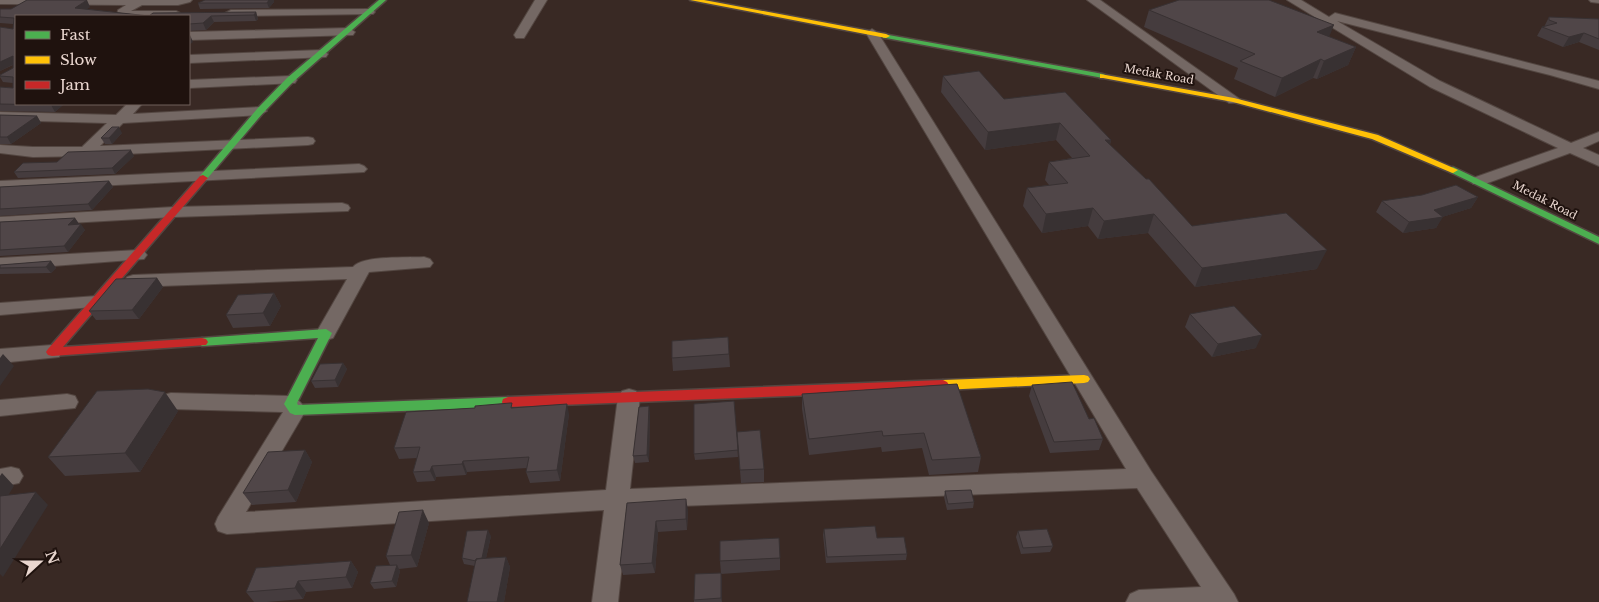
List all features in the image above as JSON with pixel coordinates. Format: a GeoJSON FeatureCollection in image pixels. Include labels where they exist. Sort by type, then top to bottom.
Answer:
{"type":"FeatureCollection","features":[{"type":"Feature","properties":{"kind":"street"},"geometry":{"type":"LineString","coordinates":[[0,1],[139,2],[186,0]]}},
{"type":"Feature","properties":{"kind":"street"},"geometry":{"type":"LineString","coordinates":[[190,51],[222,18],[243,0]]}},
{"type":"Feature","properties":{"kind":"street"},"geometry":{"type":"LineString","coordinates":[[52,352],[138,255],[260,111],[290,80],[383,0]]}},
{"type":"Feature","properties":{"kind":"street"},"geometry":{"type":"LineString","coordinates":[[520,35],[541,0]]}},
{"type":"Feature","properties":{"kind":"street","name":"Medak Road"},"geometry":{"type":"LineString","coordinates":[[693,0],[1234,100],[1375,137],[1479,180],[1599,241]]}},
{"type":"Feature","properties":{"kind":"street"},"geometry":{"type":"LineString","coordinates":[[1094,0],[1234,100]]}},
{"type":"Feature","properties":{"kind":"street"},"geometry":{"type":"LineString","coordinates":[[1293,0],[1435,84],[1522,127],[1599,161]]}},
{"type":"Feature","properties":{"kind":"street"},"geometry":{"type":"LineString","coordinates":[[1594,0],[1599,0]]}},
{"type":"Feature","properties":{"kind":"street"},"geometry":{"type":"LineString","coordinates":[[139,2],[122,12],[122,15],[191,14]]}},
{"type":"Feature","properties":{"kind":"street"},"geometry":{"type":"LineString","coordinates":[[1307,8],[1349,21],[1555,72],[1599,85]]}},
{"type":"Feature","properties":{"kind":"street"},"geometry":{"type":"LineString","coordinates":[[222,18],[369,12]]}},
{"type":"Feature","properties":{"kind":"street"},"geometry":{"type":"LineString","coordinates":[[190,36],[348,32]]}},
{"type":"Feature","properties":{"kind":"street"},"geometry":{"type":"LineString","coordinates":[[872,33],[1143,478],[1223,600]]}},
{"type":"Feature","properties":{"kind":"street"},"geometry":{"type":"LineString","coordinates":[[190,59],[322,54]]}},
{"type":"Feature","properties":{"kind":"street"},"geometry":{"type":"LineString","coordinates":[[190,84],[290,80]]}},
{"type":"Feature","properties":{"kind":"street"},"geometry":{"type":"LineString","coordinates":[[86,151],[134,105]]}},
{"type":"Feature","properties":{"kind":"street"},"geometry":{"type":"LineString","coordinates":[[0,116],[120,118],[260,111]]}},
{"type":"Feature","properties":{"kind":"street"},"geometry":{"type":"LineString","coordinates":[[1479,180],[1571,148],[1599,136]]}},
{"type":"Feature","properties":{"kind":"street"},"geometry":{"type":"LineString","coordinates":[[0,149],[34,152],[86,151],[308,142]]}},
{"type":"Feature","properties":{"kind":"street"},"geometry":{"type":"LineString","coordinates":[[0,186],[359,169]]}},
{"type":"Feature","properties":{"kind":"street"},"geometry":{"type":"LineString","coordinates":[[0,222],[174,212],[342,208]]}},
{"type":"Feature","properties":{"kind":"street"},"geometry":{"type":"LineString","coordinates":[[0,264],[138,255]]}},
{"type":"Feature","properties":{"kind":"street"},"geometry":{"type":"LineString","coordinates":[[424,263],[369,265],[362,268],[326,333],[292,407],[227,524],[617,499],[1143,478]]}},
{"type":"Feature","properties":{"kind":"street"},"geometry":{"type":"LineString","coordinates":[[114,282],[359,273]]}},
{"type":"Feature","properties":{"kind":"street"},"geometry":{"type":"LineString","coordinates":[[0,309],[97,302]]}},
{"type":"Feature","properties":{"kind":"street"},"geometry":{"type":"LineString","coordinates":[[0,356],[326,333]]}},
{"type":"Feature","properties":{"kind":"street"},"geometry":{"type":"LineString","coordinates":[[171,401],[292,407],[629,397],[1084,379]]}},
{"type":"Feature","properties":{"kind":"street"},"geometry":{"type":"LineString","coordinates":[[605,602],[629,397]]}},
{"type":"Feature","properties":{"kind":"street"},"geometry":{"type":"LineString","coordinates":[[0,408],[68,402]]}},
{"type":"Feature","properties":{"kind":"street"},"geometry":{"type":"LineString","coordinates":[[1139,602],[1223,600]]}},
{"type":"Feature","properties":{"kind":"building"},"geometry":{"type":"Polygon","coordinates":[[[27,0],[87,0],[75,8],[140,15],[15,15],[15,104],[0,104],[0,87],[13,88],[13,77],[0,76],[13,68],[13,56],[0,62],[0,27],[13,29],[14,18],[0,17],[0,9],[11,9],[27,0]]]}},
{"type":"Feature","properties":{"kind":"building"},"geometry":{"type":"Polygon","coordinates":[[[205,0],[269,0],[267,3],[198,3],[205,0]]]}},
{"type":"Feature","properties":{"kind":"building"},"geometry":{"type":"Polygon","coordinates":[[[1179,0],[1269,0],[1334,25],[1317,32],[1356,47],[1324,61],[1321,59],[1282,78],[1240,61],[1255,54],[1149,10],[1179,0]]]}},
{"type":"Feature","properties":{"kind":"building"},"geometry":{"type":"Polygon","coordinates":[[[256,12],[254,15],[211,16],[203,23],[190,24],[190,15],[150,15],[153,13],[256,12]]]}},
{"type":"Feature","properties":{"kind":"building"},"geometry":{"type":"Polygon","coordinates":[[[1549,17],[1599,19],[1599,39],[1584,33],[1569,37],[1542,27],[1557,23],[1549,20],[1549,17]]]}},
{"type":"Feature","properties":{"kind":"building"},"geometry":{"type":"Polygon","coordinates":[[[979,71],[1004,99],[1065,92],[1111,140],[1105,140],[1146,179],[1149,179],[1192,226],[1286,213],[1327,250],[1202,268],[1154,214],[1104,221],[1093,208],[1046,214],[1027,188],[1068,183],[1049,162],[1090,156],[1060,123],[988,132],[943,76],[979,71]]]}},
{"type":"Feature","properties":{"kind":"building"},"geometry":{"type":"Polygon","coordinates":[[[0,115],[37,116],[7,137],[0,137],[0,115]]]}},
{"type":"Feature","properties":{"kind":"building"},"geometry":{"type":"Polygon","coordinates":[[[112,127],[119,127],[109,138],[101,138],[112,127]]]}},
{"type":"Feature","properties":{"kind":"building"},"geometry":{"type":"Polygon","coordinates":[[[131,150],[112,168],[14,172],[23,163],[57,162],[68,152],[131,150]]]}},
{"type":"Feature","properties":{"kind":"building"},"geometry":{"type":"Polygon","coordinates":[[[109,181],[88,204],[0,209],[0,187],[109,181]]]}},
{"type":"Feature","properties":{"kind":"building"},"geometry":{"type":"Polygon","coordinates":[[[1456,185],[1478,197],[1434,210],[1443,217],[1409,222],[1382,201],[1422,195],[1456,185]]]}},
{"type":"Feature","properties":{"kind":"building"},"geometry":{"type":"Polygon","coordinates":[[[75,218],[68,225],[81,224],[64,246],[0,250],[0,222],[75,218]]]}},
{"type":"Feature","properties":{"kind":"building"},"geometry":{"type":"Polygon","coordinates":[[[51,261],[46,267],[0,268],[0,265],[51,261]]]}},
{"type":"Feature","properties":{"kind":"building"},"geometry":{"type":"Polygon","coordinates":[[[157,278],[132,310],[89,311],[116,279],[157,278]]]}},
{"type":"Feature","properties":{"kind":"building"},"geometry":{"type":"Polygon","coordinates":[[[274,293],[263,313],[226,315],[238,295],[274,293]]]}},
{"type":"Feature","properties":{"kind":"building"},"geometry":{"type":"Polygon","coordinates":[[[1234,306],[1262,335],[1218,344],[1190,314],[1234,306]]]}},
{"type":"Feature","properties":{"kind":"building"},"geometry":{"type":"Polygon","coordinates":[[[728,337],[729,354],[672,358],[672,341],[728,337]]]}},
{"type":"Feature","properties":{"kind":"building"},"geometry":{"type":"Polygon","coordinates":[[[343,363],[335,380],[311,381],[320,364],[343,363]]]}},
{"type":"Feature","properties":{"kind":"building"},"geometry":{"type":"Polygon","coordinates":[[[1072,382],[1089,419],[1094,418],[1103,439],[1054,442],[1032,385],[1072,382]]]}},
{"type":"Feature","properties":{"kind":"building"},"geometry":{"type":"Polygon","coordinates":[[[957,384],[981,457],[932,460],[924,433],[883,436],[882,431],[809,439],[802,394],[957,384]]]}},
{"type":"Feature","properties":{"kind":"building"},"geometry":{"type":"Polygon","coordinates":[[[148,389],[165,392],[125,453],[48,457],[97,391],[148,389]]]}},
{"type":"Feature","properties":{"kind":"building"},"geometry":{"type":"Polygon","coordinates":[[[734,401],[738,450],[694,454],[694,404],[734,401]]]}},
{"type":"Feature","properties":{"kind":"building"},"geometry":{"type":"Polygon","coordinates":[[[512,403],[511,408],[567,404],[557,470],[526,472],[529,457],[463,461],[462,464],[432,466],[430,471],[413,472],[420,447],[394,448],[406,412],[475,408],[475,406],[512,403]]]}},
{"type":"Feature","properties":{"kind":"building"},"geometry":{"type":"Polygon","coordinates":[[[649,406],[647,455],[633,456],[639,407],[649,406]]]}},
{"type":"Feature","properties":{"kind":"building"},"geometry":{"type":"Polygon","coordinates":[[[760,430],[764,469],[740,470],[737,432],[760,430]]]}},
{"type":"Feature","properties":{"kind":"building"},"geometry":{"type":"Polygon","coordinates":[[[305,450],[288,490],[243,493],[268,452],[305,450]]]}},
{"type":"Feature","properties":{"kind":"building"},"geometry":{"type":"Polygon","coordinates":[[[971,490],[974,502],[948,504],[945,491],[971,490]]]}},
{"type":"Feature","properties":{"kind":"building"},"geometry":{"type":"Polygon","coordinates":[[[36,492],[0,549],[0,496],[36,492]]]}},
{"type":"Feature","properties":{"kind":"building"},"geometry":{"type":"Polygon","coordinates":[[[686,499],[686,519],[656,521],[652,563],[620,565],[627,503],[686,499]]]}},
{"type":"Feature","properties":{"kind":"building"},"geometry":{"type":"Polygon","coordinates":[[[423,510],[411,555],[386,556],[399,512],[423,510]]]}},
{"type":"Feature","properties":{"kind":"building"},"geometry":{"type":"Polygon","coordinates":[[[875,526],[877,538],[904,537],[907,554],[827,557],[824,529],[875,526]]]}},
{"type":"Feature","properties":{"kind":"building"},"geometry":{"type":"Polygon","coordinates":[[[1047,529],[1053,546],[1023,548],[1018,531],[1047,529]]]}},
{"type":"Feature","properties":{"kind":"building"},"geometry":{"type":"Polygon","coordinates":[[[488,530],[482,558],[476,559],[476,561],[462,558],[467,531],[488,530]]]}},
{"type":"Feature","properties":{"kind":"building"},"geometry":{"type":"Polygon","coordinates":[[[779,538],[780,558],[720,561],[720,541],[779,538]]]}},
{"type":"Feature","properties":{"kind":"building"},"geometry":{"type":"Polygon","coordinates":[[[506,557],[497,602],[467,602],[476,559],[506,557]]]}},
{"type":"Feature","properties":{"kind":"building"},"geometry":{"type":"Polygon","coordinates":[[[351,561],[346,577],[298,581],[295,588],[246,592],[256,568],[351,561]]]}},
{"type":"Feature","properties":{"kind":"building"},"geometry":{"type":"Polygon","coordinates":[[[397,565],[392,581],[370,583],[376,566],[397,565]]]}},
{"type":"Feature","properties":{"kind":"building"},"geometry":{"type":"Polygon","coordinates":[[[721,573],[721,598],[694,600],[695,574],[721,573]]]}},
{"type":"Feature","properties":{"kind":"traffic: fast"},"geometry":{"type":"LineString","coordinates":[[203,178],[260,111],[290,80],[383,0]]}},
{"type":"Feature","properties":{"kind":"traffic: fast"},"geometry":{"type":"LineString","coordinates":[[886,36],[1103,76]]}},
{"type":"Feature","properties":{"kind":"traffic: fast"},"geometry":{"type":"LineString","coordinates":[[1453,170],[1599,241]]}},
{"type":"Feature","properties":{"kind":"traffic: fast"},"geometry":{"type":"LineString","coordinates":[[202,342],[326,333],[290,404],[295,410],[508,402]]}},
{"type":"Feature","properties":{"kind":"traffic: slow"},"geometry":{"type":"LineString","coordinates":[[693,0],[886,36]]}},
{"type":"Feature","properties":{"kind":"traffic: slow"},"geometry":{"type":"LineString","coordinates":[[1103,76],[1234,100],[1375,137],[1453,170]]}},
{"type":"Feature","properties":{"kind":"traffic: slow"},"geometry":{"type":"LineString","coordinates":[[943,385],[1084,379]]}},
{"type":"Feature","properties":{"kind":"traffic: jam"},"geometry":{"type":"LineString","coordinates":[[202,342],[52,352],[203,178]]}},
{"type":"Feature","properties":{"kind":"traffic: jam"},"geometry":{"type":"LineString","coordinates":[[508,402],[943,385]]}}]}
